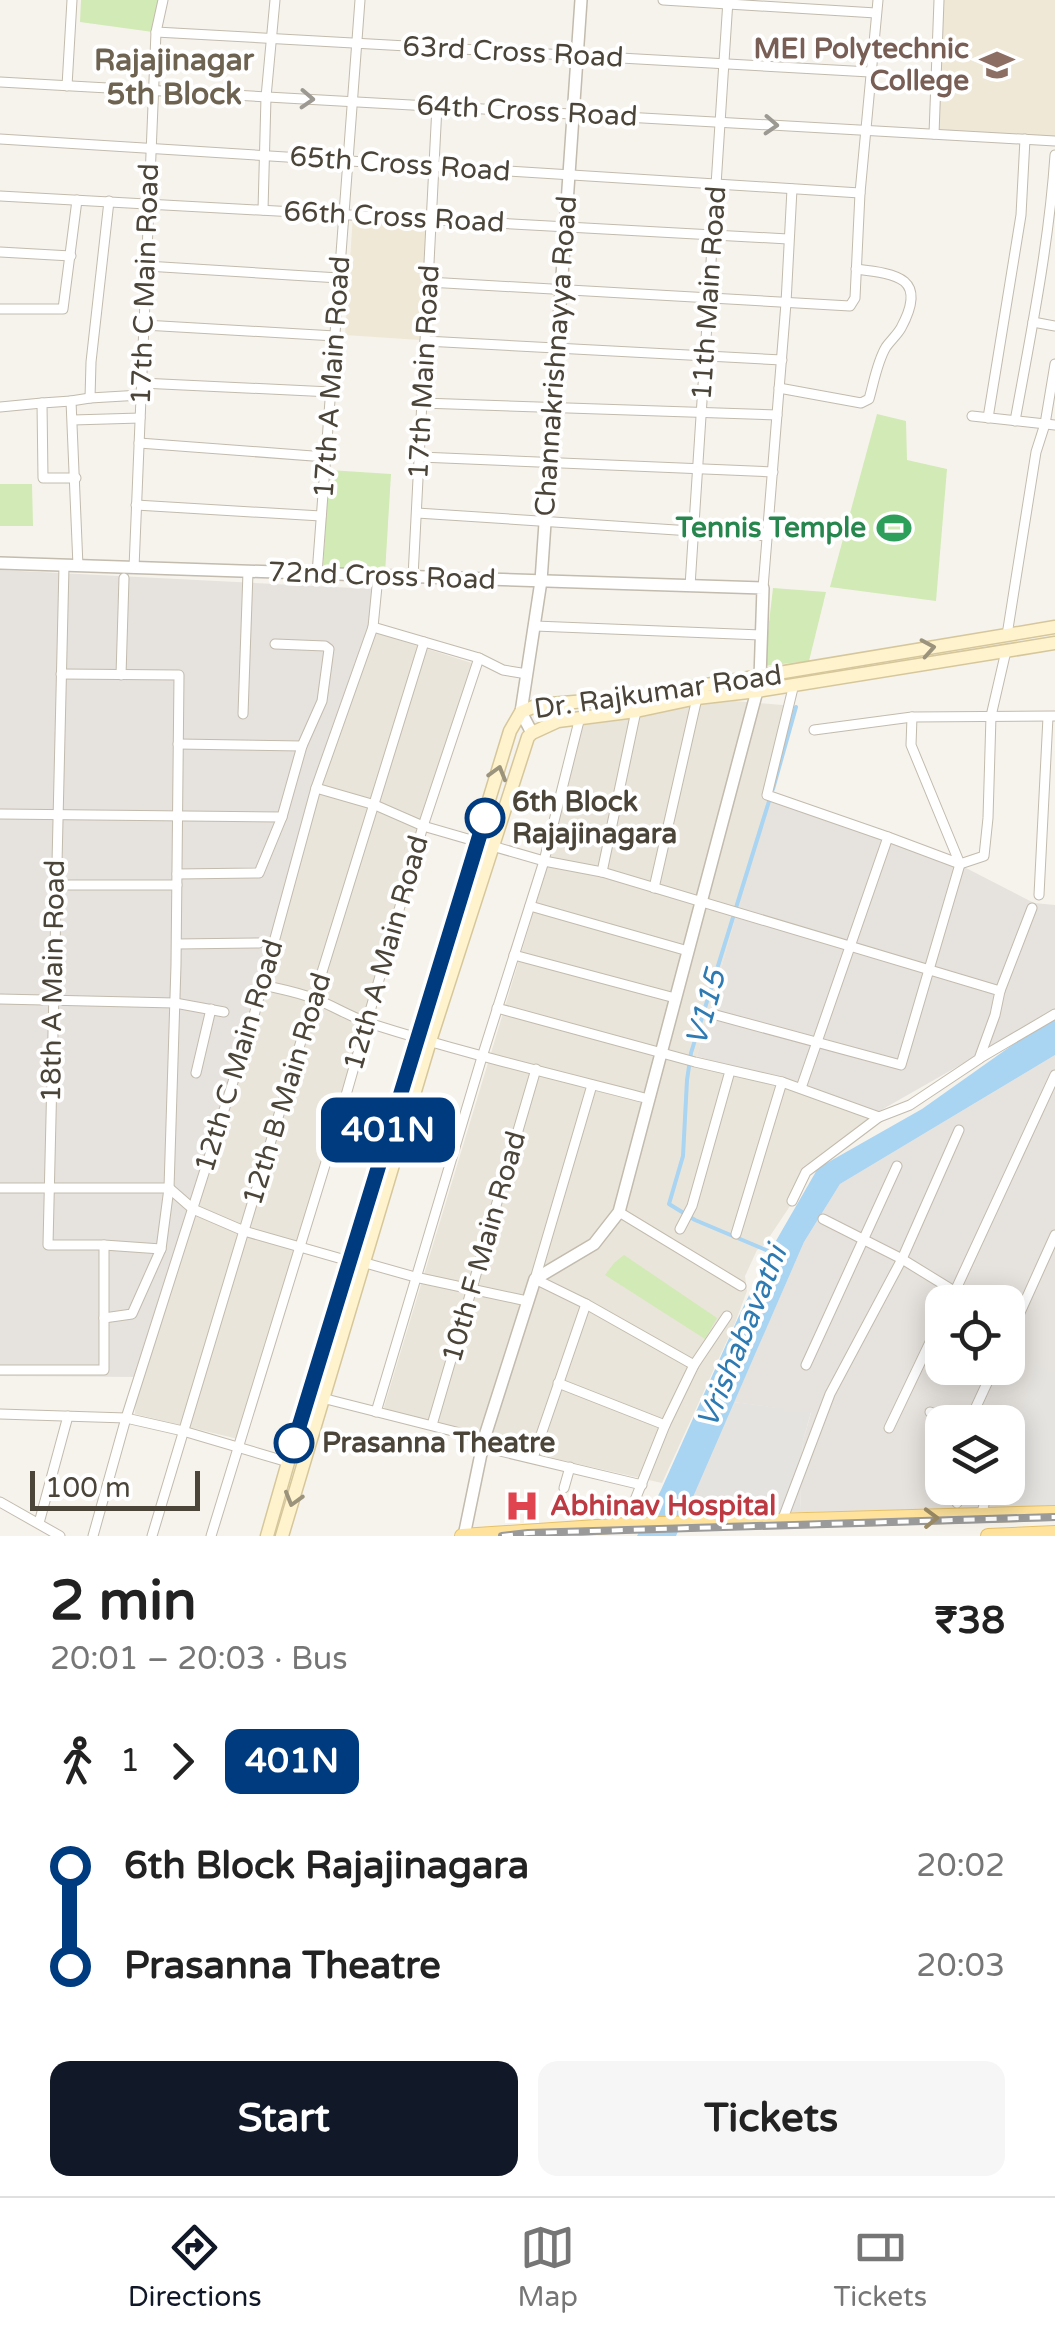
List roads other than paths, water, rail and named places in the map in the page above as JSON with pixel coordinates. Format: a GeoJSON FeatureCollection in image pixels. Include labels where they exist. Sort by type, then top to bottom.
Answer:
{"type":"FeatureCollection","features":[{"type":"Feature","properties":{"kind":"main road","name":"Dr. Rajkumar Road"},"geometry":{"type":"LineString","coordinates":[[484,844],[528,738],[558,721],[636,712],[758,684],[1055,628]]}},
{"type":"Feature","properties":{"kind":"main road","name":"Dr. Rajkumar Road"},"geometry":{"type":"LineString","coordinates":[[267,1536],[484,844],[510,731],[521,712],[538,705],[794,684],[1055,643]]}},
{"type":"Feature","properties":{"kind":"main road","name":"Dr. Rajkumar Road"},"geometry":{"type":"LineString","coordinates":[[282,1536],[322,1398],[355,1261]]}},
{"type":"Feature","properties":{"kind":"main road"},"geometry":{"type":"LineString","coordinates":[[464,1536],[694,1523],[1055,1514]]}},
{"type":"Feature","properties":{"kind":"main road"},"geometry":{"type":"LineString","coordinates":[[988,1536],[1055,1533]]}},
{"type":"Feature","properties":{"kind":"street"},"geometry":{"type":"LineString","coordinates":[[66,86],[72,0]]}},
{"type":"Feature","properties":{"kind":"street","name":"17th C Main Road"},"geometry":{"type":"LineString","coordinates":[[134,568],[156,32],[163,0]]}},
{"type":"Feature","properties":{"kind":"street"},"geometry":{"type":"LineString","coordinates":[[263,210],[274,0]]}},
{"type":"Feature","properties":{"kind":"street","name":"17th A Main Road"},"geometry":{"type":"LineString","coordinates":[[317,574],[360,0]]}},
{"type":"Feature","properties":{"kind":"street","name":"Channakrishnayya Road"},"geometry":{"type":"LineString","coordinates":[[521,712],[541,581],[581,0]]}},
{"type":"Feature","properties":{"kind":"street"},"geometry":{"type":"LineString","coordinates":[[663,0],[876,13]]}},
{"type":"Feature","properties":{"kind":"street"},"geometry":{"type":"LineString","coordinates":[[428,282],[850,306],[855,298],[860,193],[878,0]]}},
{"type":"Feature","properties":{"kind":"street"},"geometry":{"type":"LineString","coordinates":[[934,134],[939,0]]}},
{"type":"Feature","properties":{"kind":"street","name":"11th Main Road"},"geometry":{"type":"LineString","coordinates":[[690,586],[728,2]]}},
{"type":"Feature","properties":{"kind":"street","name":"63rd Cross Road"},"geometry":{"type":"LineString","coordinates":[[156,32],[870,72]]}},
{"type":"Feature","properties":{"kind":"street","name":"64th Cross Road"},"geometry":{"type":"LineString","coordinates":[[0,82],[1055,141]]}},
{"type":"Feature","properties":{"kind":"street","name":"17th Main Road"},"geometry":{"type":"LineString","coordinates":[[414,577],[438,106]]}},
{"type":"Feature","properties":{"kind":"street","name":"65th Cross Road"},"geometry":{"type":"LineString","coordinates":[[0,139],[860,193]]}},
{"type":"Feature","properties":{"kind":"street"},"geometry":{"type":"LineString","coordinates":[[988,418],[1021,215],[1024,139]]}},
{"type":"Feature","properties":{"kind":"street"},"geometry":{"type":"LineString","coordinates":[[1015,421],[1050,246],[1055,155]]}},
{"type":"Feature","properties":{"kind":"street"},"geometry":{"type":"LineString","coordinates":[[534,1279],[594,1244],[619,1212],[758,684],[792,189]]}},
{"type":"Feature","properties":{"kind":"street","name":"66th Cross Road"},"geometry":{"type":"LineString","coordinates":[[0,196],[788,239]]}},
{"type":"Feature","properties":{"kind":"street"},"geometry":{"type":"LineString","coordinates":[[0,309],[63,309],[77,200]]}},
{"type":"Feature","properties":{"kind":"street"},"geometry":{"type":"LineString","coordinates":[[90,398],[109,202]]}},
{"type":"Feature","properties":{"kind":"street"},"geometry":{"type":"LineString","coordinates":[[0,252],[71,256]]}},
{"type":"Feature","properties":{"kind":"street"},"geometry":{"type":"LineString","coordinates":[[146,266],[339,278]]}},
{"type":"Feature","properties":{"kind":"street"},"geometry":{"type":"LineString","coordinates":[[780,388],[861,403],[869,399],[887,345],[900,332],[910,308],[912,292],[901,278],[856,269]]}},
{"type":"Feature","properties":{"kind":"street"},"geometry":{"type":"LineString","coordinates":[[1032,322],[1055,326]]}},
{"type":"Feature","properties":{"kind":"street"},"geometry":{"type":"LineString","coordinates":[[144,325],[335,336]]}},
{"type":"Feature","properties":{"kind":"street"},"geometry":{"type":"LineString","coordinates":[[426,341],[782,360]]}},
{"type":"Feature","properties":{"kind":"street"},"geometry":{"type":"LineString","coordinates":[[1007,635],[1036,452],[1050,424],[1055,364]]}},
{"type":"Feature","properties":{"kind":"street"},"geometry":{"type":"LineString","coordinates":[[141,383],[330,392]]}},
{"type":"Feature","properties":{"kind":"street"},"geometry":{"type":"LineString","coordinates":[[0,407],[141,396]]}},
{"type":"Feature","properties":{"kind":"street"},"geometry":{"type":"LineString","coordinates":[[72,401],[78,566]]}},
{"type":"Feature","properties":{"kind":"street"},"geometry":{"type":"LineString","coordinates":[[42,403],[42,478],[76,478]]}},
{"type":"Feature","properties":{"kind":"street"},"geometry":{"type":"LineString","coordinates":[[422,403],[777,415]]}},
{"type":"Feature","properties":{"kind":"street"},"geometry":{"type":"LineString","coordinates":[[972,416],[1050,424]]}},
{"type":"Feature","properties":{"kind":"street"},"geometry":{"type":"LineString","coordinates":[[73,420],[140,418]]}},
{"type":"Feature","properties":{"kind":"street"},"geometry":{"type":"LineString","coordinates":[[139,443],[326,457]]}},
{"type":"Feature","properties":{"kind":"street"},"geometry":{"type":"LineString","coordinates":[[420,457],[773,472]]}},
{"type":"Feature","properties":{"kind":"street"},"geometry":{"type":"LineString","coordinates":[[136,505],[321,516]]}},
{"type":"Feature","properties":{"kind":"street"},"geometry":{"type":"LineString","coordinates":[[416,513],[768,536]]}},
{"type":"Feature","properties":{"kind":"street","name":"72nd Cross Road"},"geometry":{"type":"LineString","coordinates":[[0,564],[764,588]]}},
{"type":"Feature","properties":{"kind":"street","name":"18th A Main Road"},"geometry":{"type":"LineString","coordinates":[[64,566],[48,1245],[161,1249]]}},
{"type":"Feature","properties":{"kind":"street"},"geometry":{"type":"LineString","coordinates":[[242,714],[248,572]]}},
{"type":"Feature","properties":{"kind":"street","name":"12th C Main Road"},"geometry":{"type":"LineString","coordinates":[[93,1536],[126,1418],[262,985],[316,788],[373,627],[378,576]]}},
{"type":"Feature","properties":{"kind":"street"},"geometry":{"type":"LineString","coordinates":[[121,675],[124,578]]}},
{"type":"Feature","properties":{"kind":"street"},"geometry":{"type":"LineString","coordinates":[[534,626],[761,635]]}},
{"type":"Feature","properties":{"kind":"street"},"geometry":{"type":"LineString","coordinates":[[373,627],[478,658],[503,670],[527,674]]}},
{"type":"Feature","properties":{"kind":"street","name":"12th B Main Road"},"geometry":{"type":"LineString","coordinates":[[152,1536],[424,642]]}},
{"type":"Feature","properties":{"kind":"street"},"geometry":{"type":"LineString","coordinates":[[56,885],[259,873],[282,817],[302,746],[322,701],[329,649],[275,644]]}},
{"type":"Feature","properties":{"kind":"street"},"geometry":{"type":"LineString","coordinates":[[794,684],[772,797],[960,864],[984,856],[991,716],[1006,651]]}},
{"type":"Feature","properties":{"kind":"street","name":"12th A Main Road"},"geometry":{"type":"LineString","coordinates":[[211,1536],[338,1122],[423,826],[478,658]]}},
{"type":"Feature","properties":{"kind":"street"},"geometry":{"type":"LineString","coordinates":[[61,674],[180,675],[170,1188],[161,1249],[132,1314],[104,1318]]}},
{"type":"Feature","properties":{"kind":"street"},"geometry":{"type":"LineString","coordinates":[[654,888],[697,698]]}},
{"type":"Feature","properties":{"kind":"street"},"geometry":{"type":"LineString","coordinates":[[521,712],[532,733]]}},
{"type":"Feature","properties":{"kind":"street"},"geometry":{"type":"LineString","coordinates":[[602,872],[636,712]]}},
{"type":"Feature","properties":{"kind":"street"},"geometry":{"type":"LineString","coordinates":[[814,730],[912,717],[1052,716],[1039,895]]}},
{"type":"Feature","properties":{"kind":"street"},"geometry":{"type":"LineString","coordinates":[[376,1412],[544,861],[580,717]]}},
{"type":"Feature","properties":{"kind":"street"},"geometry":{"type":"LineString","coordinates":[[716,1015],[902,1065],[960,864],[911,745],[912,717]]}},
{"type":"Feature","properties":{"kind":"street"},"geometry":{"type":"LineString","coordinates":[[178,744],[302,746]]}},
{"type":"Feature","properties":{"kind":"street"},"geometry":{"type":"LineString","coordinates":[[316,788],[423,826],[544,861],[602,872],[1000,991]]}},
{"type":"Feature","properties":{"kind":"street"},"geometry":{"type":"LineString","coordinates":[[0,814],[282,817]]}},
{"type":"Feature","properties":{"kind":"street"},"geometry":{"type":"LineString","coordinates":[[801,1088],[888,837]]}},
{"type":"Feature","properties":{"kind":"street"},"geometry":{"type":"LineString","coordinates":[[530,906],[688,951]]}},
{"type":"Feature","properties":{"kind":"street"},"geometry":{"type":"LineString","coordinates":[[979,1059],[1032,908]]}},
{"type":"Feature","properties":{"kind":"street"},"geometry":{"type":"LineString","coordinates":[[176,944],[259,943]]}},
{"type":"Feature","properties":{"kind":"street"},"geometry":{"type":"LineString","coordinates":[[514,955],[676,998]]}},
{"type":"Feature","properties":{"kind":"street"},"geometry":{"type":"LineString","coordinates":[[262,985],[314,998],[365,1022],[423,1040],[648,1099]]}},
{"type":"Feature","properties":{"kind":"street"},"geometry":{"type":"LineString","coordinates":[[0,999],[175,1003],[224,1012]]}},
{"type":"Feature","properties":{"kind":"street"},"geometry":{"type":"LineString","coordinates":[[497,1008],[689,1061],[782,1082],[879,1116]]}},
{"type":"Feature","properties":{"kind":"street"},"geometry":{"type":"LineString","coordinates":[[196,1073],[211,1010]]}},
{"type":"Feature","properties":{"kind":"street"},"geometry":{"type":"LineString","coordinates":[[792,1201],[806,1172],[879,1116],[910,1106],[1055,1014]]}},
{"type":"Feature","properties":{"kind":"street","name":"10th F Main Road"},"geometry":{"type":"LineString","coordinates":[[432,1425],[536,1069]]}},
{"type":"Feature","properties":{"kind":"street"},"geometry":{"type":"LineString","coordinates":[[680,1229],[688,1215],[730,1071]]}},
{"type":"Feature","properties":{"kind":"street"},"geometry":{"type":"LineString","coordinates":[[958,1285],[1055,1075]]}},
{"type":"Feature","properties":{"kind":"street"},"geometry":{"type":"LineString","coordinates":[[736,1234],[782,1082]]}},
{"type":"Feature","properties":{"kind":"street"},"geometry":{"type":"LineString","coordinates":[[464,1536],[483,1443],[592,1085]]}},
{"type":"Feature","properties":{"kind":"street"},"geometry":{"type":"LineString","coordinates":[[782,1520],[830,1394],[902,1259],[959,1130]]}},
{"type":"Feature","properties":{"kind":"street"},"geometry":{"type":"LineString","coordinates":[[806,1365],[897,1166]]}},
{"type":"Feature","properties":{"kind":"street"},"geometry":{"type":"LineString","coordinates":[[0,1188],[170,1188],[192,1209],[244,1230],[415,1277],[527,1302]]}},
{"type":"Feature","properties":{"kind":"street"},"geometry":{"type":"LineString","coordinates":[[619,1212],[742,1286]]}},
{"type":"Feature","properties":{"kind":"street"},"geometry":{"type":"LineString","coordinates":[[823,1219],[902,1259],[935,1285]]}},
{"type":"Feature","properties":{"kind":"street"},"geometry":{"type":"LineString","coordinates":[[1025,1296],[1055,1235]]}},
{"type":"Feature","properties":{"kind":"street"},"geometry":{"type":"LineString","coordinates":[[0,1370],[104,1370],[104,1245]]}},
{"type":"Feature","properties":{"kind":"street"},"geometry":{"type":"LineString","coordinates":[[534,1279],[694,1365]]}},
{"type":"Feature","properties":{"kind":"street"},"geometry":{"type":"LineString","coordinates":[[533,1458],[586,1304]]}},
{"type":"Feature","properties":{"kind":"street"},"geometry":{"type":"LineString","coordinates":[[631,1528],[642,1485],[666,1425],[694,1365],[727,1316]]}},
{"type":"Feature","properties":{"kind":"street"},"geometry":{"type":"LineString","coordinates":[[890,1428],[925,1353]]}},
{"type":"Feature","properties":{"kind":"street"},"geometry":{"type":"LineString","coordinates":[[558,1382],[666,1425]]}},
{"type":"Feature","properties":{"kind":"street"},"geometry":{"type":"LineString","coordinates":[[322,1398],[642,1485]]}},
{"type":"Feature","properties":{"kind":"street"},"geometry":{"type":"LineString","coordinates":[[0,1415],[126,1418],[288,1462]]}},
{"type":"Feature","properties":{"kind":"street"},"geometry":{"type":"LineString","coordinates":[[39,1523],[68,1416]]}},
{"type":"Feature","properties":{"kind":"street"},"geometry":{"type":"LineString","coordinates":[[564,1488],[570,1466]]}},
{"type":"Feature","properties":{"kind":"street"},"geometry":{"type":"LineString","coordinates":[[0,1502],[60,1536]]}},
{"type":"Feature","properties":{"kind":"street"},"geometry":{"type":"LineString","coordinates":[[981,1516],[984,1505]]}},
{"type":"Feature","properties":{"kind":"water","name":"Vrishabavathi"},"geometry":{"type":"Polygon","coordinates":[[[1055,1020],[1055,1055],[840,1184],[804,1242],[676,1536],[637,1536],[773,1246],[818,1168],[922,1109],[1035,1029],[1055,1020]]]}},
{"type":"Feature","properties":{"kind":"waterway","name":"V115"},"geometry":{"type":"LineString","coordinates":[[773,789],[796,707]]}},
{"type":"Feature","properties":{"kind":"waterway","name":"V115"},"geometry":{"type":"LineString","coordinates":[[770,798],[691,1053],[683,1156],[669,1204],[695,1220],[773,1253]]}},
{"type":"Feature","properties":{"kind":"railway"},"geometry":{"type":"LineString","coordinates":[[502,1536],[1055,1517]]}},
{"type":"Feature","properties":{"kind":"place","name":"MEI Polytechnic College"},"geometry":{"type":"Point","coordinates":[997,65]}},
{"type":"Feature","properties":{"kind":"place","name":"Tennis Temple"},"geometry":{"type":"Point","coordinates":[894,528]}},
{"type":"Feature","properties":{"kind":"place","name":"6th Block Rajajinagara"},"geometry":{"type":"Point","coordinates":[485,818]}},
{"type":"Feature","properties":{"kind":"place","name":"Prasanna Theatre"},"geometry":{"type":"Point","coordinates":[294,1443]}},
{"type":"Feature","properties":{"kind":"place","name":"Abhinav Hospital"},"geometry":{"type":"Point","coordinates":[522,1506]}},
{"type":"Feature","properties":{"kind":"district","name":"Rajajinagar 5th Block"},"geometry":{"type":"Point","coordinates":[174,77]}}]}
